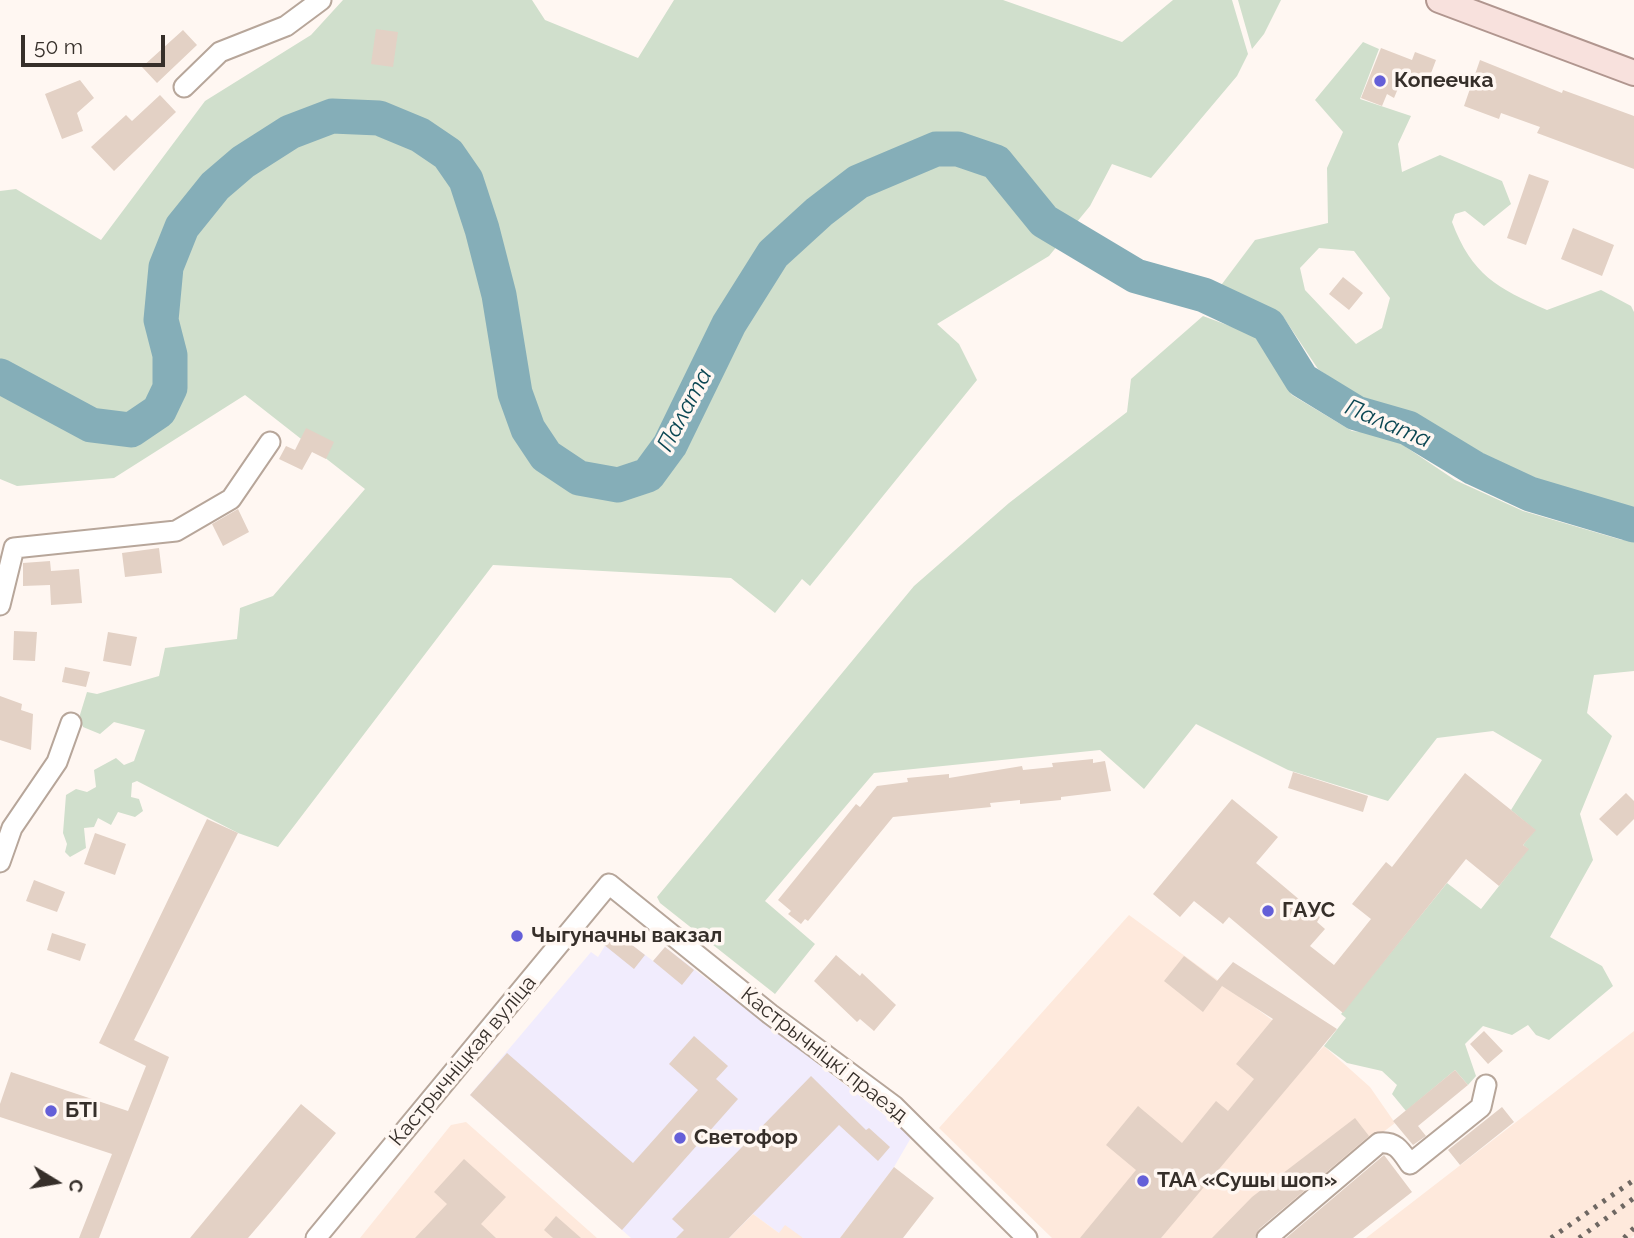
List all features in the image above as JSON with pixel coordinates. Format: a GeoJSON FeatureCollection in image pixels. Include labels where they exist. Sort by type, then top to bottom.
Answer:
{"type":"FeatureCollection","features":[{"type":"Feature","properties":{"kind":"main road"},"geometry":{"type":"LineString","coordinates":[[1438,0],[1634,73]]}},
{"type":"Feature","properties":{"kind":"street"},"geometry":{"type":"LineString","coordinates":[[184,87],[220,52],[286,26],[321,0]]}},
{"type":"Feature","properties":{"kind":"street"},"geometry":{"type":"LineString","coordinates":[[0,605],[14,548],[176,531],[231,499],[270,442]]}},
{"type":"Feature","properties":{"kind":"street"},"geometry":{"type":"LineString","coordinates":[[0,862],[12,828],[57,762],[71,723]]}},
{"type":"Feature","properties":{"kind":"street","name":"Кастрычніцкая вуліца"},"geometry":{"type":"LineString","coordinates":[[316,1238],[609,884]]}},
{"type":"Feature","properties":{"kind":"street","name":"Кастрычніцкі праезд"},"geometry":{"type":"LineString","coordinates":[[609,884],[770,1014],[894,1106],[1027,1238]]}},
{"type":"Feature","properties":{"kind":"street"},"geometry":{"type":"LineString","coordinates":[[1268,1238],[1379,1143],[1390,1142],[1410,1164],[1481,1107],[1486,1085]]}},
{"type":"Feature","properties":{"kind":"shaded area"},"geometry":{"type":"Polygon","coordinates":[[[1129,915],[1317,1053],[1324,1046],[1370,1087],[1395,1123],[1271,1218],[1250,1238],[1052,1238],[939,1128],[1129,915]]]}},
{"type":"Feature","properties":{"kind":"shaded area"},"geometry":{"type":"Polygon","coordinates":[[[614,931],[653,961],[665,947],[912,1136],[894,1167],[840,1238],[803,1238],[779,1233],[753,1214],[729,1238],[631,1238],[470,1095],[591,952],[598,957],[614,931]]]}},
{"type":"Feature","properties":{"kind":"shaded area"},"geometry":{"type":"Polygon","coordinates":[[[1634,1031],[1634,1235],[1631,1238],[1366,1238],[1634,1031]]]}},
{"type":"Feature","properties":{"kind":"shaded area"},"geometry":{"type":"Polygon","coordinates":[[[466,1122],[597,1238],[360,1238],[451,1125],[466,1122]]]}},
{"type":"Feature","properties":{"kind":"shaded area"},"geometry":{"type":"Polygon","coordinates":[[[753,1214],[779,1233],[785,1225],[803,1238],[729,1238],[753,1214]]]}},
{"type":"Feature","properties":{"kind":"green space"},"geometry":{"type":"Polygon","coordinates":[[[343,0],[532,0],[545,20],[638,58],[674,0],[1003,0],[1122,42],[1173,0],[1232,0],[1248,54],[1237,76],[1151,178],[1112,164],[1090,206],[1049,256],[937,324],[959,344],[977,380],[810,586],[802,579],[775,613],[731,578],[493,565],[278,847],[238,833],[137,781],[132,783],[131,797],[139,799],[143,811],[135,817],[118,812],[111,825],[98,818],[94,827],[84,828],[86,848],[70,857],[65,852],[67,844],[63,833],[66,795],[76,789],[87,792],[96,787],[94,770],[116,758],[124,765],[134,761],[145,730],[114,722],[100,734],[83,727],[79,718],[87,692],[97,694],[159,676],[165,648],[237,639],[240,608],[273,596],[365,489],[245,395],[114,478],[17,486],[0,479],[0,191],[16,189],[101,240],[205,101],[311,35],[343,0]]]}},
{"type":"Feature","properties":{"kind":"green space"},"geometry":{"type":"Polygon","coordinates":[[[1238,0],[1281,0],[1264,34],[1252,49],[1238,0]]]}},
{"type":"Feature","properties":{"kind":"green space"},"geometry":{"type":"Polygon","coordinates":[[[1363,42],[1379,49],[1360,99],[1411,116],[1398,144],[1402,172],[1440,155],[1502,181],[1511,204],[1484,226],[1465,211],[1455,214],[1452,222],[1468,255],[1488,278],[1547,310],[1601,290],[1631,306],[1634,312],[1634,510],[1536,479],[1479,454],[1415,414],[1363,400],[1318,369],[1282,315],[1219,288],[1255,240],[1328,223],[1327,168],[1343,132],[1315,100],[1363,42]],[[1319,248],[1300,268],[1305,290],[1356,344],[1382,328],[1390,298],[1354,251],[1319,248]]]}},
{"type":"Feature","properties":{"kind":"green space"},"geometry":{"type":"Polygon","coordinates":[[[1203,316],[1254,335],[1292,395],[1352,431],[1388,435],[1455,480],[1523,511],[1622,540],[1634,540],[1634,671],[1594,675],[1587,713],[1612,736],[1580,814],[1593,860],[1550,937],[1602,966],[1613,986],[1549,1040],[1536,1035],[1528,1025],[1512,1035],[1483,1026],[1465,1044],[1476,1076],[1468,1085],[1455,1070],[1406,1111],[1392,1094],[1397,1085],[1382,1071],[1347,1063],[1324,1046],[1346,1018],[1341,1014],[1447,883],[1481,909],[1528,849],[1523,845],[1535,830],[1511,810],[1542,760],[1493,731],[1437,738],[1388,801],[1288,770],[1196,724],[1144,789],[1100,750],[874,773],[765,901],[815,944],[775,994],[660,903],[657,897],[914,586],[1009,503],[1127,412],[1131,379],[1203,316]]]}},
{"type":"Feature","properties":{"kind":"building"},"geometry":{"type":"Polygon","coordinates":[[[376,29],[398,32],[393,67],[371,64],[376,29]]]}},
{"type":"Feature","properties":{"kind":"building"},"geometry":{"type":"Polygon","coordinates":[[[183,30],[197,45],[157,83],[142,67],[183,30]]]}},
{"type":"Feature","properties":{"kind":"building","name":"Копеечка"},"geometry":{"type":"Polygon","coordinates":[[[1381,48],[1412,60],[1415,52],[1436,60],[1425,89],[1402,79],[1394,98],[1387,94],[1382,106],[1361,98],[1381,48]]]}},
{"type":"Feature","properties":{"kind":"building"},"geometry":{"type":"Polygon","coordinates":[[[1480,60],[1562,93],[1563,90],[1634,116],[1634,169],[1537,133],[1540,127],[1501,113],[1499,119],[1464,106],[1480,60]]]}},
{"type":"Feature","properties":{"kind":"building"},"geometry":{"type":"Polygon","coordinates":[[[80,80],[94,98],[77,113],[83,131],[62,139],[45,94],[80,80]]]}},
{"type":"Feature","properties":{"kind":"building"},"geometry":{"type":"Polygon","coordinates":[[[160,95],[176,112],[114,171],[91,147],[126,115],[132,121],[160,95]]]}},
{"type":"Feature","properties":{"kind":"building"},"geometry":{"type":"Polygon","coordinates":[[[1529,174],[1549,181],[1526,245],[1507,238],[1529,174]]]}},
{"type":"Feature","properties":{"kind":"building"},"geometry":{"type":"Polygon","coordinates":[[[1573,228],[1614,245],[1602,276],[1561,259],[1573,228]]]}},
{"type":"Feature","properties":{"kind":"building"},"geometry":{"type":"Polygon","coordinates":[[[1343,277],[1363,293],[1349,310],[1329,294],[1343,277]]]}},
{"type":"Feature","properties":{"kind":"building"},"geometry":{"type":"Polygon","coordinates":[[[306,428],[334,442],[326,459],[312,452],[302,470],[279,459],[286,446],[295,450],[306,428]]]}},
{"type":"Feature","properties":{"kind":"building"},"geometry":{"type":"Polygon","coordinates":[[[238,509],[249,532],[223,546],[212,524],[238,509]]]}},
{"type":"Feature","properties":{"kind":"building"},"geometry":{"type":"Polygon","coordinates":[[[159,548],[162,573],[125,577],[122,553],[159,548]]]}},
{"type":"Feature","properties":{"kind":"building"},"geometry":{"type":"Polygon","coordinates":[[[50,561],[51,571],[79,569],[82,603],[51,605],[50,585],[23,586],[23,563],[50,561]]]}},
{"type":"Feature","properties":{"kind":"building"},"geometry":{"type":"Polygon","coordinates":[[[14,631],[37,632],[35,661],[13,660],[14,631]]]}},
{"type":"Feature","properties":{"kind":"building"},"geometry":{"type":"Polygon","coordinates":[[[108,632],[137,637],[131,666],[103,661],[108,632]]]}},
{"type":"Feature","properties":{"kind":"building"},"geometry":{"type":"Polygon","coordinates":[[[65,667],[90,672],[86,687],[62,682],[65,667]]]}},
{"type":"Feature","properties":{"kind":"building"},"geometry":{"type":"Polygon","coordinates":[[[0,696],[22,704],[21,710],[33,714],[31,750],[0,740],[0,696]]]}},
{"type":"Feature","properties":{"kind":"building"},"geometry":{"type":"Polygon","coordinates":[[[1093,759],[1093,763],[1105,761],[1111,791],[1061,797],[1061,800],[1020,804],[1020,800],[990,803],[991,807],[893,817],[808,921],[805,919],[801,924],[788,914],[791,911],[778,900],[856,804],[860,807],[877,786],[908,782],[907,778],[949,774],[949,778],[1022,766],[1023,770],[1053,767],[1052,763],[1093,759]]]}},
{"type":"Feature","properties":{"kind":"building"},"geometry":{"type":"Polygon","coordinates":[[[1293,772],[1368,796],[1363,812],[1288,788],[1293,772]]]}},
{"type":"Feature","properties":{"kind":"building"},"geometry":{"type":"Polygon","coordinates":[[[1465,773],[1536,830],[1523,845],[1529,849],[1499,886],[1466,859],[1343,1013],[1229,917],[1223,924],[1194,901],[1180,917],[1153,894],[1232,799],[1278,837],[1256,863],[1320,917],[1317,922],[1325,929],[1310,946],[1334,965],[1371,919],[1352,904],[1386,862],[1392,867],[1465,773]]]}},
{"type":"Feature","properties":{"kind":"building"},"geometry":{"type":"Polygon","coordinates":[[[1626,793],[1634,801],[1634,819],[1617,836],[1599,819],[1626,793]]]}},
{"type":"Feature","properties":{"kind":"building"},"geometry":{"type":"Polygon","coordinates":[[[207,819],[238,833],[134,1040],[169,1057],[99,1238],[79,1238],[112,1154],[0,1117],[0,1104],[11,1072],[128,1111],[146,1066],[99,1043],[207,819]]]}},
{"type":"Feature","properties":{"kind":"building"},"geometry":{"type":"Polygon","coordinates":[[[95,833],[126,844],[115,875],[84,864],[95,833]]]}},
{"type":"Feature","properties":{"kind":"building"},"geometry":{"type":"Polygon","coordinates":[[[34,880],[65,892],[57,912],[26,901],[34,880]]]}},
{"type":"Feature","properties":{"kind":"building"},"geometry":{"type":"Polygon","coordinates":[[[614,931],[645,955],[634,969],[603,944],[614,931]]]}},
{"type":"Feature","properties":{"kind":"building"},"geometry":{"type":"Polygon","coordinates":[[[52,933],[86,944],[80,961],[47,950],[52,933]]]}},
{"type":"Feature","properties":{"kind":"building"},"geometry":{"type":"Polygon","coordinates":[[[665,947],[694,970],[682,985],[653,961],[665,947]]]}},
{"type":"Feature","properties":{"kind":"building"},"geometry":{"type":"Polygon","coordinates":[[[836,955],[860,976],[862,973],[896,1005],[874,1031],[860,1019],[857,1022],[814,981],[836,955]]]}},
{"type":"Feature","properties":{"kind":"building"},"geometry":{"type":"Polygon","coordinates":[[[1184,956],[1217,981],[1233,962],[1337,1029],[1161,1238],[1080,1238],[1136,1170],[1106,1145],[1138,1106],[1182,1143],[1216,1101],[1228,1111],[1254,1079],[1236,1064],[1273,1019],[1222,986],[1203,1012],[1164,981],[1184,956]]]}},
{"type":"Feature","properties":{"kind":"building"},"geometry":{"type":"Polygon","coordinates":[[[1484,1031],[1503,1051],[1488,1064],[1470,1044],[1484,1031]]]}},
{"type":"Feature","properties":{"kind":"building"},"geometry":{"type":"Polygon","coordinates":[[[694,1036],[728,1066],[716,1079],[738,1099],[622,1230],[470,1095],[507,1053],[633,1163],[698,1090],[669,1064],[694,1036]]]}},
{"type":"Feature","properties":{"kind":"building"},"geometry":{"type":"Polygon","coordinates":[[[1455,1070],[1468,1085],[1418,1126],[1426,1136],[1413,1145],[1393,1121],[1455,1070]]]}},
{"type":"Feature","properties":{"kind":"building"},"geometry":{"type":"Polygon","coordinates":[[[811,1076],[866,1130],[869,1128],[890,1147],[878,1161],[839,1125],[729,1238],[676,1238],[684,1230],[672,1219],[811,1076]]]}},
{"type":"Feature","properties":{"kind":"building"},"geometry":{"type":"Polygon","coordinates":[[[301,1104],[336,1133],[248,1238],[190,1238],[301,1104]]]}},
{"type":"Feature","properties":{"kind":"building"},"geometry":{"type":"Polygon","coordinates":[[[1502,1107],[1514,1122],[1460,1165],[1448,1150],[1502,1107]]]}},
{"type":"Feature","properties":{"kind":"building"},"geometry":{"type":"Polygon","coordinates":[[[1355,1118],[1369,1136],[1259,1229],[1255,1238],[1212,1238],[1252,1197],[1355,1118]]]}},
{"type":"Feature","properties":{"kind":"building"},"geometry":{"type":"Polygon","coordinates":[[[1384,1155],[1412,1192],[1353,1238],[1286,1238],[1384,1155]]]}},
{"type":"Feature","properties":{"kind":"building"},"geometry":{"type":"Polygon","coordinates":[[[464,1159],[506,1197],[481,1224],[496,1238],[415,1238],[447,1204],[434,1192],[464,1159]]]}},
{"type":"Feature","properties":{"kind":"building"},"geometry":{"type":"Polygon","coordinates":[[[894,1167],[934,1198],[903,1238],[840,1238],[894,1167]]]}},
{"type":"Feature","properties":{"kind":"building"},"geometry":{"type":"Polygon","coordinates":[[[556,1216],[581,1238],[553,1238],[544,1230],[556,1216]]]}},
{"type":"Feature","properties":{"kind":"waterway","name":"Палата"},"geometry":{"type":"LineString","coordinates":[[0,376],[91,425],[131,430],[159,411],[170,388],[170,355],[161,320],[166,267],[182,227],[215,186],[243,162],[290,132],[332,116],[379,118],[420,135],[448,154],[466,180],[499,295],[515,393],[528,429],[546,456],[579,478],[618,485],[648,475],[670,445],[729,324],[773,254],[819,212],[858,182],[936,149],[958,149],[996,162],[1044,221],[1136,276],[1204,295],[1268,325],[1302,380],[1356,413],[1408,428],[1474,468],[1530,494],[1634,525]]}},
{"type":"Feature","properties":{"kind":"railway"},"geometry":{"type":"LineString","coordinates":[[1551,1238],[1634,1180]]}},
{"type":"Feature","properties":{"kind":"railway"},"geometry":{"type":"LineString","coordinates":[[1579,1238],[1634,1198]]}},
{"type":"Feature","properties":{"kind":"railway"},"geometry":{"type":"LineString","coordinates":[[1624,1238],[1634,1228]]}},
{"type":"Feature","properties":{"kind":"place","name":"Копеечка"},"geometry":{"type":"Point","coordinates":[1380,81]}},
{"type":"Feature","properties":{"kind":"place","name":"ГАУС"},"geometry":{"type":"Point","coordinates":[1268,911]}},
{"type":"Feature","properties":{"kind":"place","name":"Чыгуначны вакзал"},"geometry":{"type":"Point","coordinates":[517,936]}},
{"type":"Feature","properties":{"kind":"place","name":"БТІ"},"geometry":{"type":"Point","coordinates":[51,1111]}},
{"type":"Feature","properties":{"kind":"place","name":"Светофор"},"geometry":{"type":"Point","coordinates":[680,1138]}},
{"type":"Feature","properties":{"kind":"place","name":"ТАА «Сушы шоп»"},"geometry":{"type":"Point","coordinates":[1143,1181]}}]}
